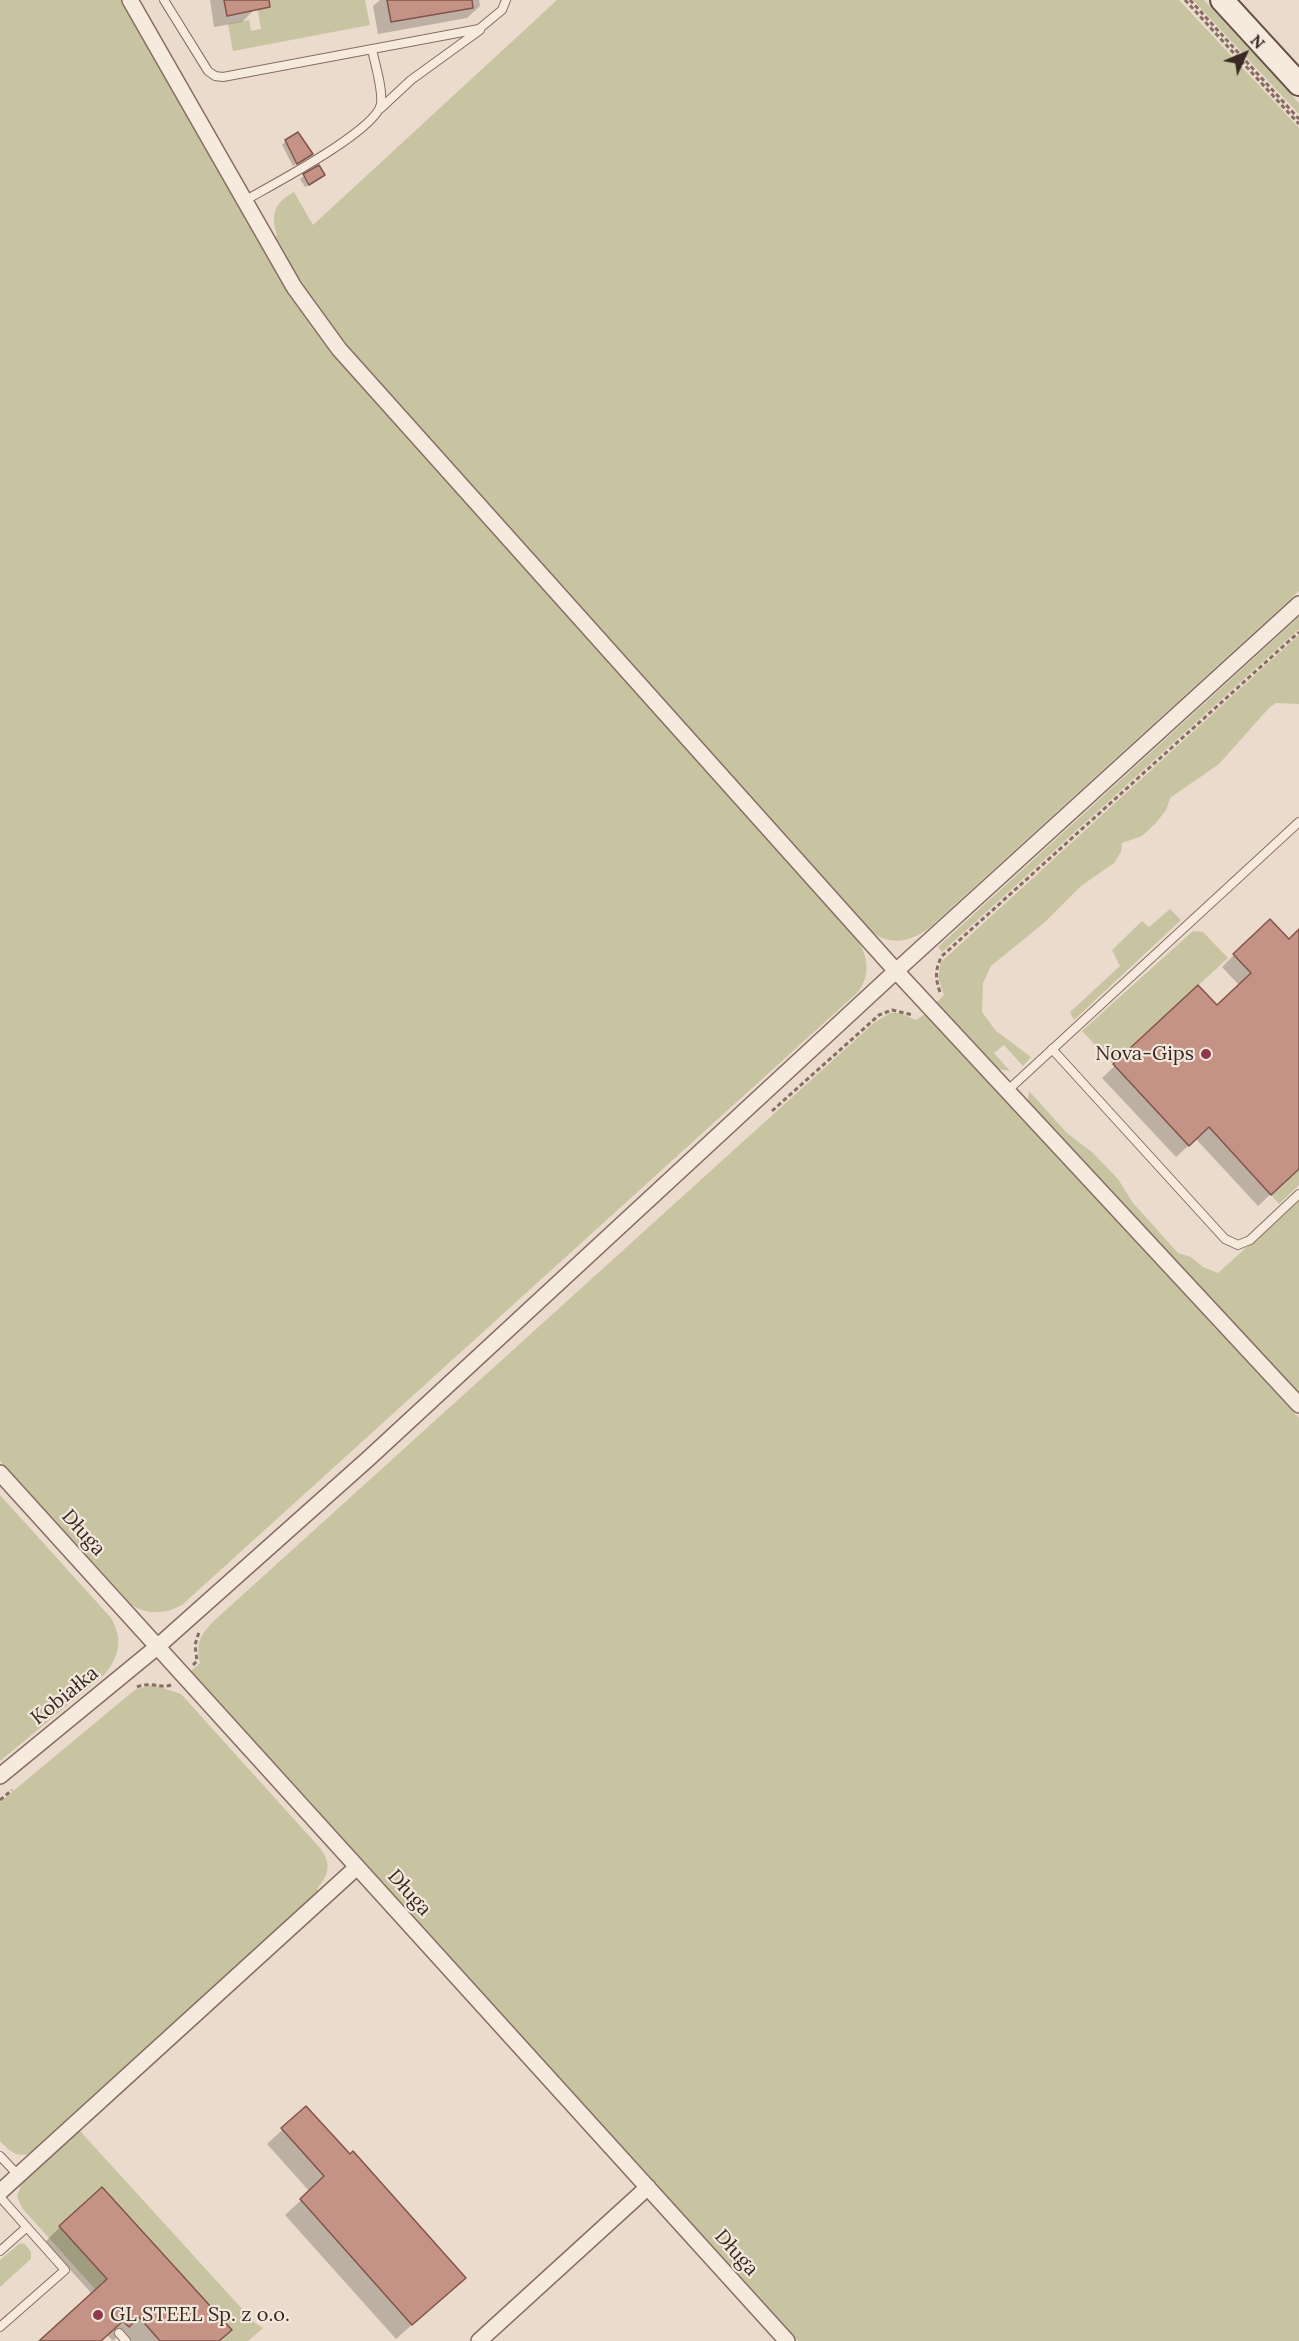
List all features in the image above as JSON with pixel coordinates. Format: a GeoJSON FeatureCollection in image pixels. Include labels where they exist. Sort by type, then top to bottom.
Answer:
{"type":"FeatureCollection","features":[{"type":"Feature","properties":{"kind":"main road"},"geometry":{"type":"LineString","coordinates":[[1222,0],[1299,84]]}},
{"type":"Feature","properties":{"kind":"street"},"geometry":{"type":"LineString","coordinates":[[130,0],[294,287],[339,349],[896,971],[1299,1405]]}},
{"type":"Feature","properties":{"kind":"street","name":"Kobiałka"},"geometry":{"type":"LineString","coordinates":[[0,1776],[157,1647],[368,1459],[896,971],[1299,604]]}},
{"type":"Feature","properties":{"kind":"street","name":"Długa"},"geometry":{"type":"LineString","coordinates":[[0,1473],[157,1647],[177,1683],[357,1867],[787,2341]]}},
{"type":"Feature","properties":{"kind":"street"},"geometry":{"type":"LineString","coordinates":[[0,2192],[357,1867]]}},
{"type":"Feature","properties":{"kind":"street"},"geometry":{"type":"LineString","coordinates":[[479,2341],[648,2187]]}},
{"type":"Feature","properties":{"kind":"lane"},"geometry":{"type":"LineString","coordinates":[[164,0],[202,64],[215,76],[372,49],[485,26]]}},
{"type":"Feature","properties":{"kind":"lane"},"geometry":{"type":"LineString","coordinates":[[244,201],[332,150],[369,122],[411,80],[485,26],[502,10],[506,0]]}},
{"type":"Feature","properties":{"kind":"lane"},"geometry":{"type":"LineString","coordinates":[[372,49],[381,102],[379,110]]}},
{"type":"Feature","properties":{"kind":"lane"},"geometry":{"type":"LineString","coordinates":[[1007,1091],[1299,822]]}},
{"type":"Feature","properties":{"kind":"lane"},"geometry":{"type":"LineString","coordinates":[[1052,1049],[1232,1244],[1238,1245],[1250,1240],[1299,1194]]}},
{"type":"Feature","properties":{"kind":"lane"},"geometry":{"type":"LineString","coordinates":[[0,2156],[18,2175]]}},
{"type":"Feature","properties":{"kind":"lane"},"geometry":{"type":"LineString","coordinates":[[0,2197],[65,2270],[0,2327]]}},
{"type":"Feature","properties":{"kind":"lane"},"geometry":{"type":"LineString","coordinates":[[0,2251],[27,2227]]}},
{"type":"Feature","properties":{"kind":"lane"},"geometry":{"type":"LineString","coordinates":[[119,2333],[126,2341]]}},
{"type":"Feature","properties":{"kind":"path"},"geometry":{"type":"LineString","coordinates":[[1185,0],[1299,124]]}},
{"type":"Feature","properties":{"kind":"path"},"geometry":{"type":"LineString","coordinates":[[1190,0],[1299,118]]}},
{"type":"Feature","properties":{"kind":"path"},"geometry":{"type":"LineString","coordinates":[[768,1114],[879,1015],[886,1011],[899,1010],[916,1017],[940,994],[936,979],[937,966],[942,956],[1299,632]]}},
{"type":"Feature","properties":{"kind":"path"},"geometry":{"type":"LineString","coordinates":[[134,1689],[146,1684],[167,1687],[177,1683],[197,1662],[195,1645],[200,1632],[206,1625]]}},
{"type":"Feature","properties":{"kind":"path"},"geometry":{"type":"LineString","coordinates":[[0,1800],[17,1785]]}},
{"type":"Feature","properties":{"kind":"shaded area"},"geometry":{"type":"Polygon","coordinates":[[[0,0],[121,0],[280,280],[332,352],[857,939],[864,952],[867,966],[865,979],[858,992],[182,1605],[157,1612],[145,1611],[133,1606],[0,1461],[0,0]]]}},
{"type":"Feature","properties":{"kind":"shaded area"},"geometry":{"type":"Polygon","coordinates":[[[256,0],[365,0],[370,25],[233,51],[228,24],[249,20],[251,31],[261,29],[256,0]]]}},
{"type":"Feature","properties":{"kind":"shaded area"},"geometry":{"type":"Polygon","coordinates":[[[557,0],[1179,0],[1299,128],[1299,591],[929,928],[914,937],[898,941],[890,940],[882,938],[868,928],[347,345],[300,283],[274,238],[277,235],[274,215],[282,200],[294,192],[313,225],[557,0]]]}},
{"type":"Feature","properties":{"kind":"shaded area"},"geometry":{"type":"Polygon","coordinates":[[[1193,0],[1204,0],[1299,103],[1299,114],[1193,0]]]}},
{"type":"Feature","properties":{"kind":"shaded area"},"geometry":{"type":"Polygon","coordinates":[[[1299,617],[1299,629],[942,952],[938,947],[1299,617]]]}},
{"type":"Feature","properties":{"kind":"shaded area"},"geometry":{"type":"Polygon","coordinates":[[[1299,635],[1299,704],[1276,703],[1269,708],[1219,764],[1170,798],[1166,810],[1142,836],[1122,843],[1121,852],[1114,863],[1081,886],[1045,922],[991,966],[983,983],[982,1012],[996,1031],[1031,1057],[1023,1066],[1004,1045],[994,1053],[1010,1071],[997,1069],[936,1003],[944,995],[938,977],[941,962],[1299,635]]]}},
{"type":"Feature","properties":{"kind":"shaded area"},"geometry":{"type":"Polygon","coordinates":[[[1170,909],[1181,920],[1074,1020],[1070,1012],[1120,966],[1112,950],[1142,921],[1149,927],[1170,909]]]}},
{"type":"Feature","properties":{"kind":"shaded area"},"geometry":{"type":"Polygon","coordinates":[[[1193,931],[1203,932],[1228,958],[1113,1064],[1082,1031],[1193,931]]]}},
{"type":"Feature","properties":{"kind":"shaded area"},"geometry":{"type":"Polygon","coordinates":[[[890,1013],[900,1013],[916,1020],[925,1014],[1299,1418],[1299,2341],[798,2341],[191,1671],[200,1663],[198,1649],[201,1639],[206,1629],[216,1619],[874,1023],[890,1013]]]}},
{"type":"Feature","properties":{"kind":"shaded area"},"geometry":{"type":"Polygon","coordinates":[[[1029,1091],[1067,1133],[1093,1153],[1118,1179],[1133,1203],[1178,1253],[1191,1257],[1203,1267],[1218,1273],[1299,1200],[1299,1395],[1032,1108],[1028,1101],[1029,1091]]]}},
{"type":"Feature","properties":{"kind":"shaded area"},"geometry":{"type":"Polygon","coordinates":[[[1299,1169],[1299,1185],[1279,1204],[1271,1195],[1299,1169]]]}},
{"type":"Feature","properties":{"kind":"shaded area"},"geometry":{"type":"Polygon","coordinates":[[[0,1495],[111,1618],[117,1633],[118,1647],[114,1661],[104,1675],[0,1761],[0,1495]]]}},
{"type":"Feature","properties":{"kind":"shaded area"},"geometry":{"type":"Polygon","coordinates":[[[154,1685],[181,1694],[320,1848],[328,1869],[317,1889],[320,1893],[37,2151],[25,2155],[16,2154],[0,2141],[0,1802],[136,1689],[154,1685]]]}},
{"type":"Feature","properties":{"kind":"shaded area"},"geometry":{"type":"Polygon","coordinates":[[[80,2131],[255,2323],[263,2328],[248,2341],[219,2341],[231,2329],[102,2187],[86,2201],[107,2279],[95,2289],[22,2208],[17,2196],[22,2183],[80,2131]]]}},
{"type":"Feature","properties":{"kind":"shaded area"},"geometry":{"type":"Polygon","coordinates":[[[20,2243],[25,2244],[31,2252],[31,2259],[0,2287],[0,2260],[20,2243]]]}},
{"type":"Feature","properties":{"kind":"building"},"geometry":{"type":"Polygon","coordinates":[[[224,0],[269,0],[270,7],[227,16],[224,0]]]}},
{"type":"Feature","properties":{"kind":"building"},"geometry":{"type":"Polygon","coordinates":[[[387,0],[472,0],[473,8],[391,22],[387,0]]]}},
{"type":"Feature","properties":{"kind":"building"},"geometry":{"type":"Polygon","coordinates":[[[298,132],[313,154],[297,164],[285,140],[298,132]]]}},
{"type":"Feature","properties":{"kind":"building"},"geometry":{"type":"Polygon","coordinates":[[[319,165],[325,175],[309,185],[303,174],[319,165]]]}},
{"type":"Feature","properties":{"kind":"building","name":"Nova-Gips"},"geometry":{"type":"Polygon","coordinates":[[[1270,919],[1289,939],[1299,929],[1299,1169],[1271,1195],[1209,1127],[1189,1146],[1113,1064],[1198,985],[1217,1005],[1251,973],[1233,954],[1270,919]]]}},
{"type":"Feature","properties":{"kind":"building"},"geometry":{"type":"Polygon","coordinates":[[[306,2106],[350,2154],[353,2151],[466,2278],[412,2325],[300,2199],[324,2176],[281,2128],[306,2106]]]}},
{"type":"Feature","properties":{"kind":"building"},"geometry":{"type":"Polygon","coordinates":[[[102,2187],[232,2330],[219,2341],[160,2341],[139,2317],[129,2327],[123,2321],[101,2341],[39,2341],[107,2279],[59,2226],[102,2187]]]}},
{"type":"Feature","properties":{"kind":"place","name":"Nova-Gips"},"geometry":{"type":"Point","coordinates":[1206,1054]}},
{"type":"Feature","properties":{"kind":"place","name":"GL STEEL Sp. z o.o."},"geometry":{"type":"Point","coordinates":[98,2315]}}]}
